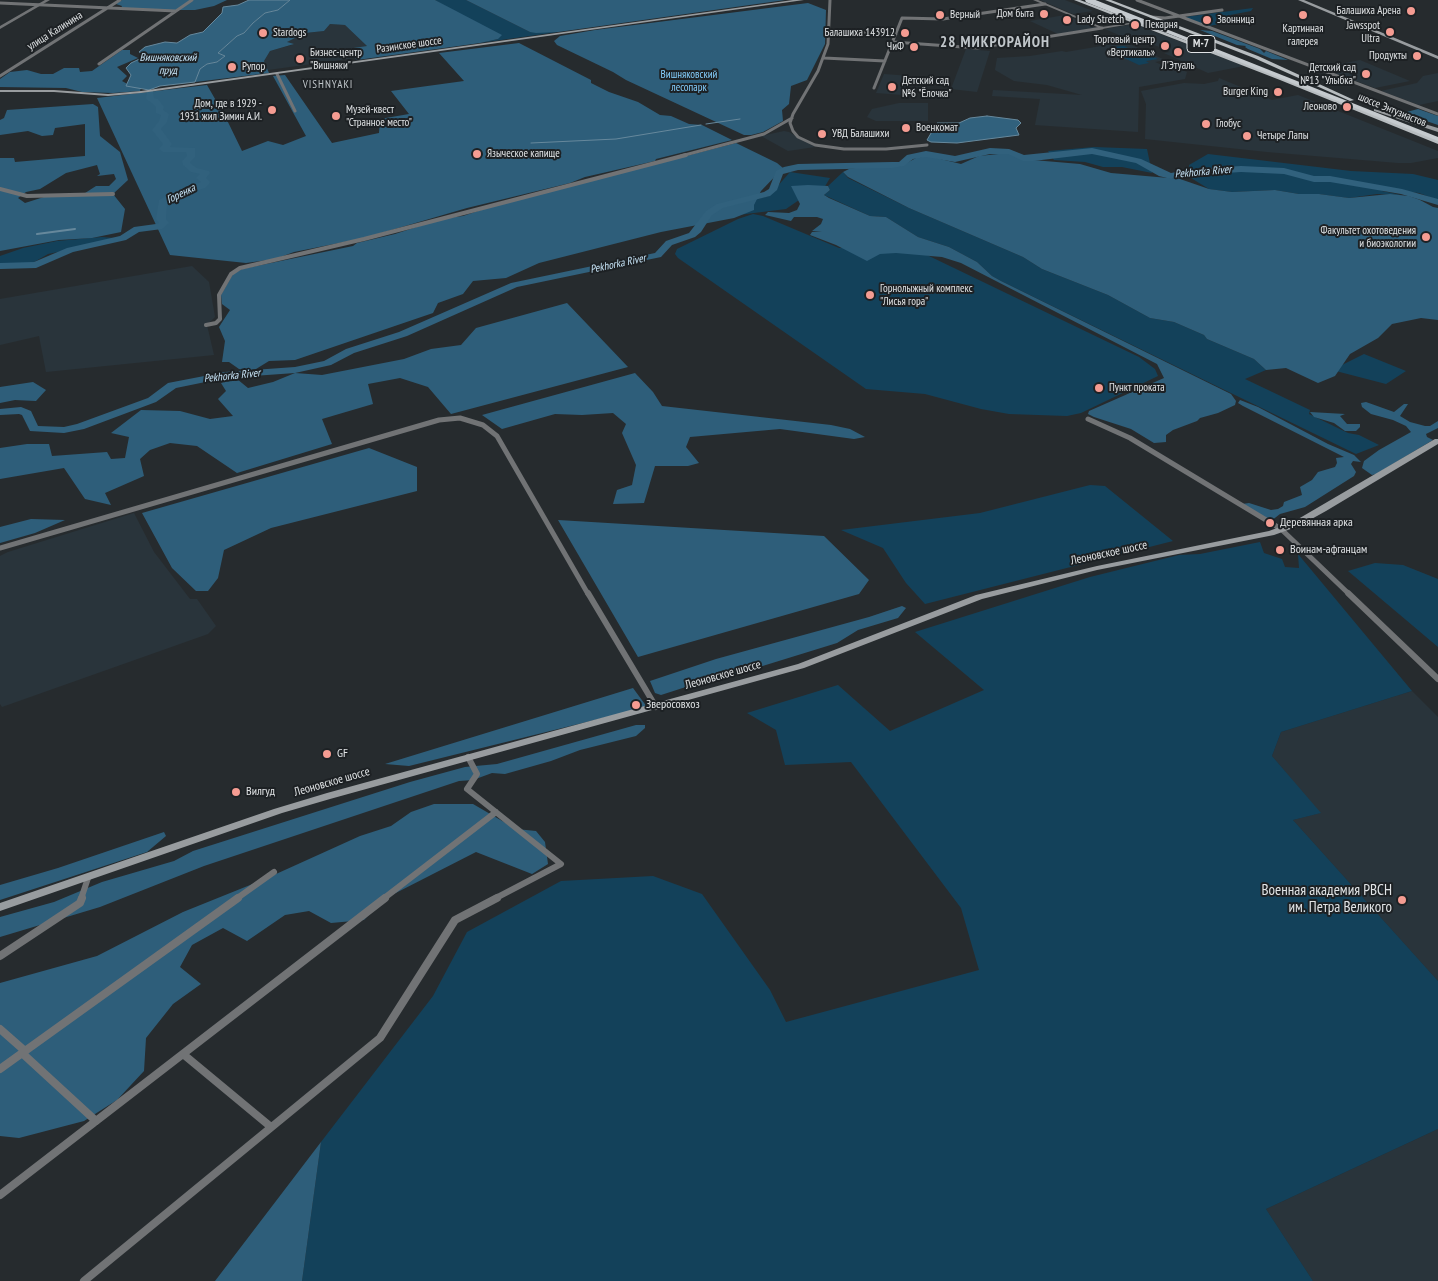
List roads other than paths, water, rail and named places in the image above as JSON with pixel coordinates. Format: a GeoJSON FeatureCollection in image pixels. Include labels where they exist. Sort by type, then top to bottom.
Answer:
{"type":"FeatureCollection","features":[{"type":"Feature","properties":{"kind":"highway","name":"шоссе Энтузиастов"},"geometry":{"type":"LineString","coordinates":[[1088,0],[1438,138]]}},
{"type":"Feature","properties":{"kind":"highway","name":"шоссе Энтузиастов"},"geometry":{"type":"LineString","coordinates":[[1098,0],[1164,22],[1376,110],[1438,132]]}},
{"type":"Feature","properties":{"kind":"main road","name":"Разинское шоссе"},"geometry":{"type":"LineString","coordinates":[[0,91],[118,95],[802,0]]}},
{"type":"Feature","properties":{"kind":"main road"},"geometry":{"type":"LineString","coordinates":[[1076,0],[1438,142]]}},
{"type":"Feature","properties":{"kind":"main road"},"geometry":{"type":"LineString","coordinates":[[1106,0],[1164,22]]}},
{"type":"Feature","properties":{"kind":"main road"},"geometry":{"type":"LineString","coordinates":[[1302,0],[1438,58]]}},
{"type":"Feature","properties":{"kind":"main road"},"geometry":{"type":"LineString","coordinates":[[1102,10],[1100,7],[1106,5],[1124,7]]}},
{"type":"Feature","properties":{"kind":"main road"},"geometry":{"type":"LineString","coordinates":[[1323,93],[1361,111]]}},
{"type":"Feature","properties":{"kind":"main road","name":"Леоновское шоссе"},"geometry":{"type":"LineString","coordinates":[[0,907],[278,811],[801,666],[979,597],[1089,570],[1281,530],[1323,509],[1438,440]]}},
{"type":"Feature","properties":{"kind":"street"},"geometry":{"type":"LineString","coordinates":[[0,28],[48,0]]}},
{"type":"Feature","properties":{"kind":"street","name":"улица Калинина"},"geometry":{"type":"LineString","coordinates":[[0,76],[120,0]]}},
{"type":"Feature","properties":{"kind":"street"},"geometry":{"type":"LineString","coordinates":[[99,64],[192,0]]}},
{"type":"Feature","properties":{"kind":"street"},"geometry":{"type":"LineString","coordinates":[[830,0],[830,30],[824,58],[792,118],[790,123],[793,131],[798,137],[818,146],[870,150],[927,145]]}},
{"type":"Feature","properties":{"kind":"street"},"geometry":{"type":"LineString","coordinates":[[1035,0],[1102,28]]}},
{"type":"Feature","properties":{"kind":"street"},"geometry":{"type":"LineString","coordinates":[[1137,0],[1438,114]]}},
{"type":"Feature","properties":{"kind":"street"},"geometry":{"type":"LineString","coordinates":[[0,3],[176,11]]}},
{"type":"Feature","properties":{"kind":"street"},"geometry":{"type":"LineString","coordinates":[[874,88],[902,18],[955,18],[1044,4]]}},
{"type":"Feature","properties":{"kind":"street"},"geometry":{"type":"LineString","coordinates":[[1164,22],[1178,16],[1222,10]]}},
{"type":"Feature","properties":{"kind":"street"},"geometry":{"type":"LineString","coordinates":[[892,42],[971,48],[1135,23]]}},
{"type":"Feature","properties":{"kind":"street"},"geometry":{"type":"LineString","coordinates":[[830,30],[896,34]]}},
{"type":"Feature","properties":{"kind":"street"},"geometry":{"type":"LineString","coordinates":[[824,58],[885,61]]}},
{"type":"Feature","properties":{"kind":"street"},"geometry":{"type":"LineString","coordinates":[[277,74],[295,111]]}},
{"type":"Feature","properties":{"kind":"street"},"geometry":{"type":"LineString","coordinates":[[206,326],[216,324],[220,319],[220,295],[230,274],[240,268],[382,235],[764,134],[792,118]]}},
{"type":"Feature","properties":{"kind":"street"},"geometry":{"type":"LineString","coordinates":[[0,189],[27,196],[113,194]]}},
{"type":"Feature","properties":{"kind":"street"},"geometry":{"type":"LineString","coordinates":[[0,548],[439,420],[460,418],[483,425],[497,436],[540,513],[656,707]]}},
{"type":"Feature","properties":{"kind":"street"},"geometry":{"type":"LineString","coordinates":[[1088,419],[1130,438],[1281,530],[1438,679]]}},
{"type":"Feature","properties":{"kind":"street"},"geometry":{"type":"LineString","coordinates":[[84,1281],[380,1038],[455,920],[561,864],[467,789],[477,774],[468,757]]}},
{"type":"Feature","properties":{"kind":"street"},"geometry":{"type":"LineString","coordinates":[[0,1195],[496,812]]}},
{"type":"Feature","properties":{"kind":"street"},"geometry":{"type":"LineString","coordinates":[[0,1069],[274,872]]}},
{"type":"Feature","properties":{"kind":"street"},"geometry":{"type":"LineString","coordinates":[[0,956],[80,903],[88,878]]}},
{"type":"Feature","properties":{"kind":"street"},"geometry":{"type":"LineString","coordinates":[[0,1029],[96,1121]]}},
{"type":"Feature","properties":{"kind":"street"},"geometry":{"type":"LineString","coordinates":[[183,1054],[271,1127]]}},
{"type":"Feature","properties":{"kind":"water","name":"Вишняковский пруд"},"geometry":{"type":"Polygon","coordinates":[[[249,0],[290,0],[278,10],[265,13],[244,33],[237,36],[218,53],[225,56],[217,62],[207,64],[200,69],[195,82],[160,86],[149,90],[126,86],[131,75],[126,68],[131,63],[148,55],[139,52],[145,47],[165,42],[177,43],[190,35],[203,32],[222,13],[223,7],[238,5],[249,0]]]}},
{"type":"Feature","properties":{"kind":"water"},"geometry":{"type":"Polygon","coordinates":[[[987,116],[1018,120],[1021,123],[1016,128],[1019,135],[957,143],[931,142],[927,140],[937,123],[959,123],[970,118],[987,116]]]}},
{"type":"Feature","properties":{"kind":"waterway","name":"Горенка"},"geometry":{"type":"LineString","coordinates":[[0,266],[36,265],[70,250],[123,238],[137,229],[159,227],[164,223],[161,219],[162,202],[176,194],[202,186],[206,182],[200,178],[206,173],[194,170],[187,165],[186,161],[191,157],[190,152],[192,150],[163,149],[168,144],[161,133],[156,130],[163,122],[165,114],[159,111],[160,107],[155,101],[150,99],[150,93]]}},
{"type":"Feature","properties":{"kind":"waterway"},"geometry":{"type":"LineString","coordinates":[[706,124],[740,119]]}},
{"type":"Feature","properties":{"kind":"waterway"},"geometry":{"type":"LineString","coordinates":[[531,143],[616,139],[701,125]]}},
{"type":"Feature","properties":{"kind":"waterway","name":"Pekhorka River"},"geometry":{"type":"LineString","coordinates":[[0,412],[21,410],[27,413],[34,429],[64,430],[80,427],[152,400],[172,385],[225,375],[295,370],[327,363],[350,351],[403,334],[514,285],[658,255],[669,243],[692,235],[698,230],[709,213],[720,206],[767,194],[773,190],[779,173],[798,167],[892,165],[901,164],[910,157],[926,154],[955,159],[990,151],[1009,152],[1023,158],[1033,158],[1092,151],[1138,161],[1162,174],[1171,176],[1194,172],[1241,169],[1284,171],[1314,179],[1330,179],[1402,192],[1438,202]]}},
{"type":"Feature","properties":{"kind":"waterway"},"geometry":{"type":"LineString","coordinates":[[37,234],[75,229]]}},
{"type":"Feature","properties":{"kind":"place","name":"Балашиха Арена"},"geometry":{"type":"Point","coordinates":[1411,11]}},
{"type":"Feature","properties":{"kind":"place","name":"Дом быта"},"geometry":{"type":"Point","coordinates":[1044,14]}},
{"type":"Feature","properties":{"kind":"place","name":"Верный"},"geometry":{"type":"Point","coordinates":[940,15]}},
{"type":"Feature","properties":{"kind":"place","name":"Картинная галерея"},"geometry":{"type":"Point","coordinates":[1303,15]}},
{"type":"Feature","properties":{"kind":"place","name":"Lady Stretch"},"geometry":{"type":"Point","coordinates":[1067,20]}},
{"type":"Feature","properties":{"kind":"place","name":"Звонница"},"geometry":{"type":"Point","coordinates":[1207,20]}},
{"type":"Feature","properties":{"kind":"place","name":"Пекарня"},"geometry":{"type":"Point","coordinates":[1135,25]}},
{"type":"Feature","properties":{"kind":"place","name":"Jawsspot Ultra"},"geometry":{"type":"Point","coordinates":[1390,32]}},
{"type":"Feature","properties":{"kind":"place","name":"Stardogs"},"geometry":{"type":"Point","coordinates":[263,33]}},
{"type":"Feature","properties":{"kind":"place","name":"Балашиха 143912"},"geometry":{"type":"Point","coordinates":[905,33]}},
{"type":"Feature","properties":{"kind":"place","name":"Торговый центр «Вертикаль»"},"geometry":{"type":"Point","coordinates":[1165,46]}},
{"type":"Feature","properties":{"kind":"place","name":"ЧиФ"},"geometry":{"type":"Point","coordinates":[914,47]}},
{"type":"Feature","properties":{"kind":"place","name":"Л'Этуаль"},"geometry":{"type":"Point","coordinates":[1178,52]}},
{"type":"Feature","properties":{"kind":"place","name":"Продукты"},"geometry":{"type":"Point","coordinates":[1417,56]}},
{"type":"Feature","properties":{"kind":"place","name":"Бизнес-центр \"Вишняки\""},"geometry":{"type":"Point","coordinates":[300,59]}},
{"type":"Feature","properties":{"kind":"place","name":"Рупор"},"geometry":{"type":"Point","coordinates":[232,67]}},
{"type":"Feature","properties":{"kind":"place","name":"Детский сад №13 \"Улыбка\""},"geometry":{"type":"Point","coordinates":[1366,74]}},
{"type":"Feature","properties":{"kind":"place","name":"Детский сад №6 \"Ёлочка\""},"geometry":{"type":"Point","coordinates":[892,87]}},
{"type":"Feature","properties":{"kind":"place","name":"Burger King"},"geometry":{"type":"Point","coordinates":[1278,92]}},
{"type":"Feature","properties":{"kind":"place","name":"Леоново"},"geometry":{"type":"Point","coordinates":[1347,107]}},
{"type":"Feature","properties":{"kind":"place","name":"Дом, где в 1929 - 1931 жил Зимин А.И."},"geometry":{"type":"Point","coordinates":[272,110]}},
{"type":"Feature","properties":{"kind":"place","name":"Музей-квест \"Странное место\""},"geometry":{"type":"Point","coordinates":[336,116]}},
{"type":"Feature","properties":{"kind":"place","name":"Глобус"},"geometry":{"type":"Point","coordinates":[1206,124]}},
{"type":"Feature","properties":{"kind":"place","name":"Военкомат"},"geometry":{"type":"Point","coordinates":[906,128]}},
{"type":"Feature","properties":{"kind":"place","name":"УВД Балашихи"},"geometry":{"type":"Point","coordinates":[822,134]}},
{"type":"Feature","properties":{"kind":"place","name":"Четыре Лапы"},"geometry":{"type":"Point","coordinates":[1247,136]}},
{"type":"Feature","properties":{"kind":"place","name":"Языческое капище"},"geometry":{"type":"Point","coordinates":[477,154]}},
{"type":"Feature","properties":{"kind":"place","name":"Факультет охотоведения и биоэкологии"},"geometry":{"type":"Point","coordinates":[1426,237]}},
{"type":"Feature","properties":{"kind":"place","name":"Горнолыжный комплекс \"Лисья гора\""},"geometry":{"type":"Point","coordinates":[870,295]}},
{"type":"Feature","properties":{"kind":"place","name":"Пункт проката"},"geometry":{"type":"Point","coordinates":[1099,388]}},
{"type":"Feature","properties":{"kind":"place","name":"Деревянная арка"},"geometry":{"type":"Point","coordinates":[1270,523]}},
{"type":"Feature","properties":{"kind":"place","name":"Воинам-афганцам"},"geometry":{"type":"Point","coordinates":[1280,550]}},
{"type":"Feature","properties":{"kind":"place","name":"Зверосовхоз"},"geometry":{"type":"Point","coordinates":[636,705]}},
{"type":"Feature","properties":{"kind":"place","name":"GF"},"geometry":{"type":"Point","coordinates":[327,754]}},
{"type":"Feature","properties":{"kind":"place","name":"Вилгуд"},"geometry":{"type":"Point","coordinates":[236,792]}},
{"type":"Feature","properties":{"kind":"place","name":"Военная академия РВСН им. Петра Великого"},"geometry":{"type":"Point","coordinates":[1402,900]}},
{"type":"Feature","properties":{"kind":"district","name":"28 МИКРОРАЙОН"},"geometry":{"type":"Point","coordinates":[995,43]}},
{"type":"Feature","properties":{"kind":"district","name":"VISHNYAKI"},"geometry":{"type":"Point","coordinates":[328,85]}},
{"type":"Feature","properties":{"kind":"park label","name":"Вишняковский лесопарк"},"geometry":{"type":"Point","coordinates":[689,81]}}]}
